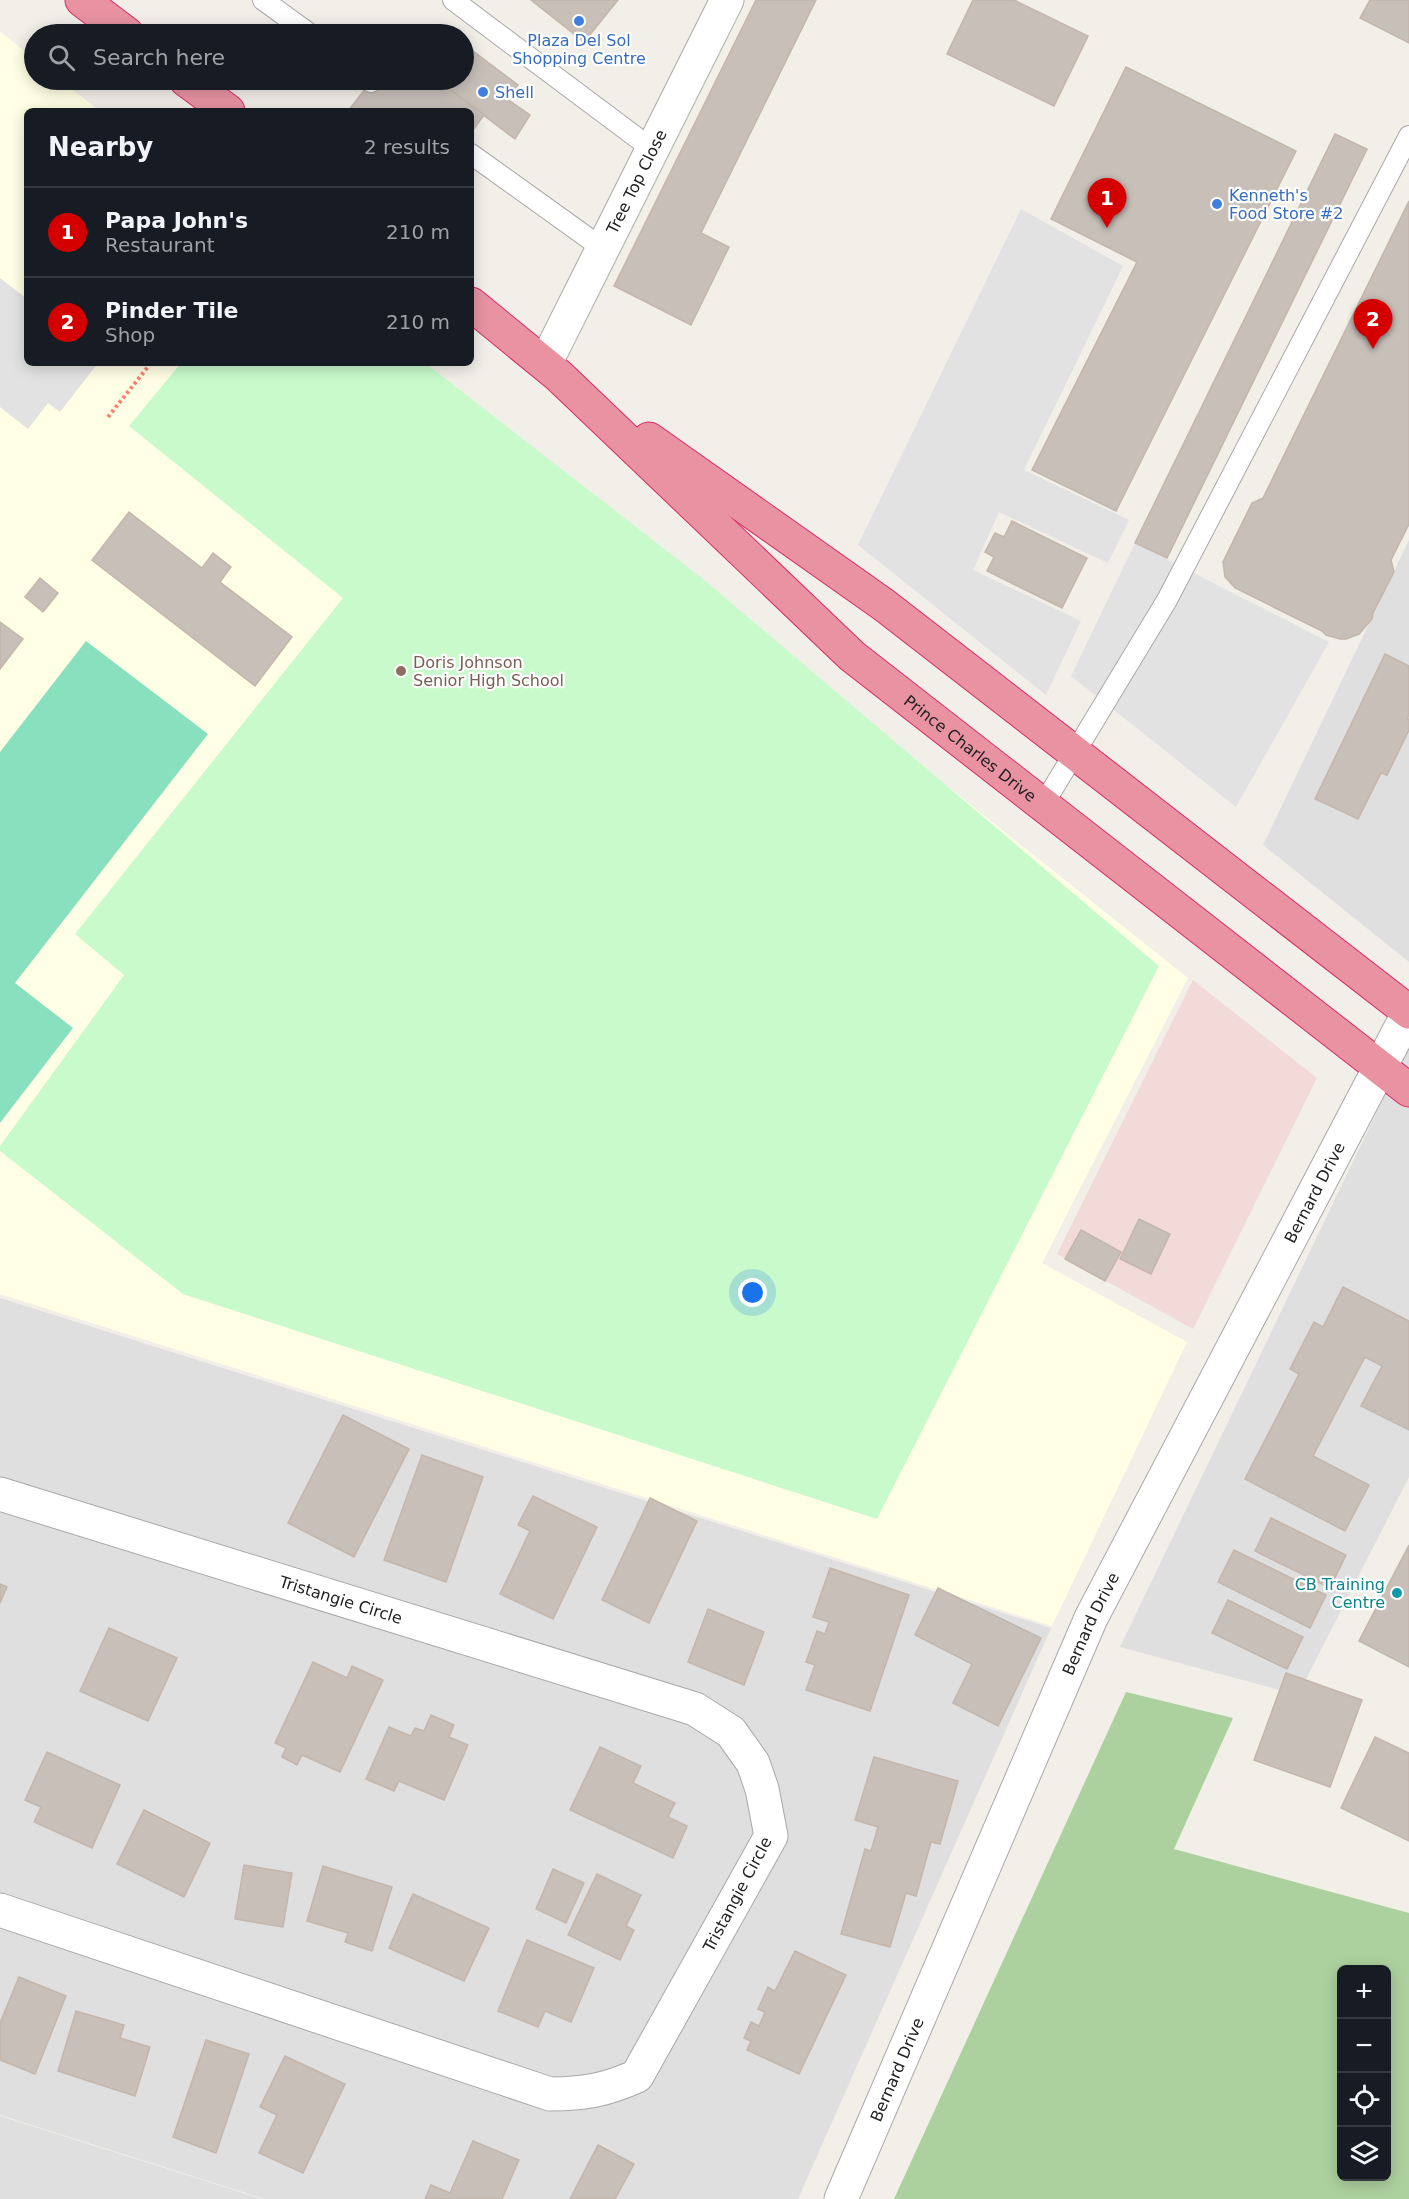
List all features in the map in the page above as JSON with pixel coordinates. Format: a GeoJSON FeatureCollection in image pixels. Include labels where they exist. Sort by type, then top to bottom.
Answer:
{"type":"FeatureCollection","features":[{"type":"Feature","properties":{"kind":"highway"},"geometry":{"type":"LineString","coordinates":[[82,0],[114,24]]}},
{"type":"Feature","properties":{"kind":"highway"},"geometry":{"type":"LineString","coordinates":[[200,90],[224,108]]}},
{"type":"Feature","properties":{"kind":"highway","name":"Prince Charles Drive"},"geometry":{"type":"LineString","coordinates":[[474,306],[552,370],[884,605],[1409,1012]]}},
{"type":"Feature","properties":{"kind":"highway","name":"Prince Charles Drive"},"geometry":{"type":"LineString","coordinates":[[552,370],[852,656],[1409,1090]]}},
{"type":"Feature","properties":{"kind":"street","name":"Tree Top Close"},"geometry":{"type":"LineString","coordinates":[[552,370],[603,248],[727,0]]}},
{"type":"Feature","properties":{"kind":"street","name":"Bernard Drive"},"geometry":{"type":"LineString","coordinates":[[841,2199],[1091,1618],[1409,1012]]}},
{"type":"Feature","properties":{"kind":"street","name":"Tristangie Circle"},"geometry":{"type":"LineString","coordinates":[[0,1494],[695,1709],[731,1732],[753,1763],[762,1789],[771,1836],[637,2076],[612,2087],[582,2094],[550,2094],[0,1910]]}},
{"type":"Feature","properties":{"kind":"lane"},"geometry":{"type":"LineString","coordinates":[[264,0],[296,24]]}},
{"type":"Feature","properties":{"kind":"lane"},"geometry":{"type":"LineString","coordinates":[[453,0],[652,148]]}},
{"type":"Feature","properties":{"kind":"lane"},"geometry":{"type":"LineString","coordinates":[[1043,805],[1167,600],[1409,135]]}},
{"type":"Feature","properties":{"kind":"lane"},"geometry":{"type":"LineString","coordinates":[[474,156],[603,248]]}},
{"type":"Feature","properties":{"kind":"path"},"geometry":{"type":"LineString","coordinates":[[108,417],[148,366]]}},
{"type":"Feature","properties":{"kind":"shaded area","name":"Doris Johnson Senior High School"},"geometry":{"type":"Polygon","coordinates":[[[0,31],[24,51],[24,90],[73,90],[96,108],[24,108],[24,366],[420,366],[1188,978],[1042,1263],[1187,1342],[1052,1626],[0,1294],[0,31]]]}},
{"type":"Feature","properties":{"kind":"shaded area"},"geometry":{"type":"Polygon","coordinates":[[[1021,209],[1123,266],[1024,470],[1129,520],[1108,563],[999,512],[973,570],[1081,621],[1046,695],[858,545],[1021,209]]]}},
{"type":"Feature","properties":{"kind":"shaded area"},"geometry":{"type":"Polygon","coordinates":[[[0,278],[24,297],[24,366],[96,366],[60,412],[48,403],[28,429],[0,407],[0,278]]]}},
{"type":"Feature","properties":{"kind":"shaded area"},"geometry":{"type":"Polygon","coordinates":[[[1409,540],[1409,962],[1263,845],[1409,540]]]}},
{"type":"Feature","properties":{"kind":"shaded area"},"geometry":{"type":"Polygon","coordinates":[[[1135,543],[1329,642],[1236,807],[1071,676],[1135,543]]]}},
{"type":"Feature","properties":{"kind":"shaded area"},"geometry":{"type":"Polygon","coordinates":[[[1193,980],[1317,1078],[1193,1329],[1057,1254],[1193,980]]]}},
{"type":"Feature","properties":{"kind":"shaded area"},"geometry":{"type":"Polygon","coordinates":[[[1409,1045],[1409,1477],[1298,1695],[1120,1647],[1409,1045]]]}},
{"type":"Feature","properties":{"kind":"shaded area"},"geometry":{"type":"Polygon","coordinates":[[[0,1298],[1051,1628],[798,2199],[265,2199],[0,2115],[0,1298]]]}},
{"type":"Feature","properties":{"kind":"shaded area"},"geometry":{"type":"Polygon","coordinates":[[[0,2116],[262,2199],[0,2199],[0,2116]]]}},
{"type":"Feature","properties":{"kind":"green space","name":"Doris Johnson Senior High School"},"geometry":{"type":"Polygon","coordinates":[[[179,366],[429,366],[703,579],[1159,966],[877,1519],[183,1294],[0,1151],[0,1146],[124,975],[75,934],[343,598],[129,426],[179,366]]]}},
{"type":"Feature","properties":{"kind":"green space"},"geometry":{"type":"Polygon","coordinates":[[[86,641],[208,734],[15,983],[73,1028],[0,1123],[0,752],[86,641]]]}},
{"type":"Feature","properties":{"kind":"green space"},"geometry":{"type":"Polygon","coordinates":[[[1126,1692],[1233,1718],[1174,1849],[1409,1913],[1409,2199],[894,2199],[1126,1692]]]}},
{"type":"Feature","properties":{"kind":"building","name":"Plaza Del Sol Shopping Centre"},"geometry":{"type":"Polygon","coordinates":[[[531,0],[618,0],[584,42],[531,0]]]}},
{"type":"Feature","properties":{"kind":"building"},"geometry":{"type":"Polygon","coordinates":[[[756,0],[816,0],[701,233],[729,247],[691,325],[614,286],[756,0]]]}},
{"type":"Feature","properties":{"kind":"building"},"geometry":{"type":"Polygon","coordinates":[[[973,0],[1014,0],[1088,36],[1054,106],[947,54],[973,0]]]}},
{"type":"Feature","properties":{"kind":"building"},"geometry":{"type":"Polygon","coordinates":[[[1370,0],[1409,0],[1409,43],[1360,18],[1370,0]]]}},
{"type":"Feature","properties":{"kind":"building","name":"Shell"},"geometry":{"type":"Polygon","coordinates":[[[474,52],[518,85],[507,99],[530,115],[515,139],[450,90],[474,90],[474,52]]]}},
{"type":"Feature","properties":{"kind":"building"},"geometry":{"type":"Polygon","coordinates":[[[1126,67],[1296,151],[1116,511],[1032,470],[1137,262],[1051,219],[1126,67]]]}},
{"type":"Feature","properties":{"kind":"building"},"geometry":{"type":"Polygon","coordinates":[[[364,90],[450,90],[484,115],[474,129],[474,108],[350,108],[364,90]]]}},
{"type":"Feature","properties":{"kind":"building"},"geometry":{"type":"Polygon","coordinates":[[[1335,134],[1367,149],[1167,558],[1135,543],[1335,134]]]}},
{"type":"Feature","properties":{"kind":"building"},"geometry":{"type":"Polygon","coordinates":[[[1409,201],[1409,524],[1391,560],[1394,572],[1372,619],[1359,634],[1340,639],[1326,635],[1235,588],[1225,577],[1223,562],[1252,503],[1263,498],[1409,201]]]}},
{"type":"Feature","properties":{"kind":"building"},"geometry":{"type":"Polygon","coordinates":[[[129,512],[202,568],[213,553],[231,567],[220,582],[292,637],[255,686],[92,560],[129,512]]]}},
{"type":"Feature","properties":{"kind":"building"},"geometry":{"type":"Polygon","coordinates":[[[1012,521],[1087,558],[1062,608],[987,571],[994,557],[985,552],[995,533],[1004,537],[1012,521]]]}},
{"type":"Feature","properties":{"kind":"building"},"geometry":{"type":"Polygon","coordinates":[[[40,578],[58,593],[43,612],[25,597],[40,578]]]}},
{"type":"Feature","properties":{"kind":"building"},"geometry":{"type":"Polygon","coordinates":[[[0,622],[23,639],[0,669],[0,622]]]}},
{"type":"Feature","properties":{"kind":"building"},"geometry":{"type":"Polygon","coordinates":[[[1385,654],[1409,666],[1409,715],[1407,719],[1409,719],[1409,730],[1387,775],[1381,773],[1358,819],[1315,799],[1385,654]]]}},
{"type":"Feature","properties":{"kind":"building"},"geometry":{"type":"Polygon","coordinates":[[[1139,1219],[1170,1234],[1151,1274],[1120,1259],[1139,1219]]]}},
{"type":"Feature","properties":{"kind":"building"},"geometry":{"type":"Polygon","coordinates":[[[1081,1230],[1121,1252],[1105,1281],[1065,1259],[1081,1230]]]}},
{"type":"Feature","properties":{"kind":"building"},"geometry":{"type":"Polygon","coordinates":[[[1343,1287],[1409,1321],[1409,1430],[1361,1406],[1382,1366],[1365,1357],[1313,1456],[1369,1485],[1345,1531],[1245,1479],[1299,1374],[1290,1369],[1314,1322],[1323,1327],[1343,1287]]]}},
{"type":"Feature","properties":{"kind":"building"},"geometry":{"type":"Polygon","coordinates":[[[343,1415],[409,1449],[354,1557],[288,1523],[343,1415]]]}},
{"type":"Feature","properties":{"kind":"building"},"geometry":{"type":"Polygon","coordinates":[[[422,1455],[483,1477],[446,1582],[384,1560],[422,1455]]]}},
{"type":"Feature","properties":{"kind":"building"},"geometry":{"type":"Polygon","coordinates":[[[533,1496],[597,1527],[553,1619],[500,1594],[530,1531],[518,1525],[533,1496]]]}},
{"type":"Feature","properties":{"kind":"building"},"geometry":{"type":"Polygon","coordinates":[[[650,1498],[697,1521],[649,1623],[602,1600],[650,1498]]]}},
{"type":"Feature","properties":{"kind":"building"},"geometry":{"type":"Polygon","coordinates":[[[1271,1518],[1346,1555],[1330,1588],[1255,1551],[1271,1518]]]}},
{"type":"Feature","properties":{"kind":"building","name":"CB Training Centre"},"geometry":{"type":"Polygon","coordinates":[[[1409,1545],[1409,1667],[1359,1641],[1409,1545]]]}},
{"type":"Feature","properties":{"kind":"building"},"geometry":{"type":"Polygon","coordinates":[[[1234,1550],[1326,1595],[1310,1628],[1218,1582],[1234,1550]]]}},
{"type":"Feature","properties":{"kind":"building"},"geometry":{"type":"Polygon","coordinates":[[[830,1568],[909,1595],[870,1711],[806,1690],[815,1665],[806,1662],[817,1631],[825,1634],[829,1622],[813,1617],[830,1568]]]}},
{"type":"Feature","properties":{"kind":"building"},"geometry":{"type":"Polygon","coordinates":[[[0,1584],[7,1587],[0,1603],[0,1584]]]}},
{"type":"Feature","properties":{"kind":"building"},"geometry":{"type":"Polygon","coordinates":[[[938,1588],[1041,1638],[998,1726],[953,1703],[972,1664],[915,1635],[938,1588]]]}},
{"type":"Feature","properties":{"kind":"building"},"geometry":{"type":"Polygon","coordinates":[[[1228,1600],[1303,1637],[1287,1669],[1212,1633],[1228,1600]]]}},
{"type":"Feature","properties":{"kind":"building"},"geometry":{"type":"Polygon","coordinates":[[[708,1609],[764,1632],[744,1685],[688,1662],[708,1609]]]}},
{"type":"Feature","properties":{"kind":"building"},"geometry":{"type":"Polygon","coordinates":[[[109,1628],[177,1658],[148,1721],[80,1691],[109,1628]]]}},
{"type":"Feature","properties":{"kind":"building"},"geometry":{"type":"Polygon","coordinates":[[[313,1662],[347,1678],[352,1666],[383,1680],[340,1772],[302,1755],[297,1765],[282,1757],[286,1748],[275,1743],[313,1662]]]}},
{"type":"Feature","properties":{"kind":"building"},"geometry":{"type":"Polygon","coordinates":[[[1286,1673],[1362,1700],[1330,1787],[1254,1760],[1286,1673]]]}},
{"type":"Feature","properties":{"kind":"building"},"geometry":{"type":"Polygon","coordinates":[[[431,1715],[454,1725],[449,1737],[468,1745],[444,1800],[399,1781],[394,1791],[366,1779],[389,1727],[411,1736],[415,1728],[424,1731],[431,1715]]]}},
{"type":"Feature","properties":{"kind":"building"},"geometry":{"type":"Polygon","coordinates":[[[1375,1737],[1409,1753],[1409,1841],[1341,1808],[1375,1737]]]}},
{"type":"Feature","properties":{"kind":"building"},"geometry":{"type":"Polygon","coordinates":[[[600,1747],[641,1766],[633,1783],[675,1803],[668,1817],[687,1826],[673,1858],[570,1810],[600,1747]]]}},
{"type":"Feature","properties":{"kind":"building"},"geometry":{"type":"Polygon","coordinates":[[[47,1752],[120,1785],[92,1848],[34,1822],[41,1807],[25,1800],[47,1752]]]}},
{"type":"Feature","properties":{"kind":"building"},"geometry":{"type":"Polygon","coordinates":[[[874,1757],[958,1781],[940,1844],[931,1842],[916,1896],[906,1893],[890,1947],[841,1934],[865,1849],[871,1851],[878,1827],[855,1820],[874,1757]]]}},
{"type":"Feature","properties":{"kind":"building"},"geometry":{"type":"Polygon","coordinates":[[[144,1810],[210,1843],[184,1897],[117,1864],[144,1810]]]}},
{"type":"Feature","properties":{"kind":"building"},"geometry":{"type":"Polygon","coordinates":[[[244,1865],[292,1873],[283,1927],[235,1919],[244,1865]]]}},
{"type":"Feature","properties":{"kind":"building"},"geometry":{"type":"Polygon","coordinates":[[[323,1866],[392,1887],[372,1951],[345,1942],[348,1933],[307,1921],[323,1866]]]}},
{"type":"Feature","properties":{"kind":"building"},"geometry":{"type":"Polygon","coordinates":[[[553,1869],[584,1883],[566,1923],[536,1909],[553,1869]]]}},
{"type":"Feature","properties":{"kind":"building"},"geometry":{"type":"Polygon","coordinates":[[[597,1874],[641,1895],[626,1926],[634,1930],[620,1960],[568,1935],[597,1874]]]}},
{"type":"Feature","properties":{"kind":"building"},"geometry":{"type":"Polygon","coordinates":[[[413,1894],[489,1928],[464,1981],[389,1948],[413,1894]]]}},
{"type":"Feature","properties":{"kind":"building"},"geometry":{"type":"Polygon","coordinates":[[[527,1940],[594,1968],[571,2022],[545,2011],[538,2027],[498,2011],[527,1940]]]}},
{"type":"Feature","properties":{"kind":"building"},"geometry":{"type":"Polygon","coordinates":[[[795,1951],[846,1975],[799,2074],[747,2050],[751,2041],[744,2038],[751,2022],[759,2026],[765,2012],[758,2009],[768,1987],[775,1991],[795,1951]]]}},
{"type":"Feature","properties":{"kind":"building"},"geometry":{"type":"Polygon","coordinates":[[[19,1977],[66,1996],[35,2074],[0,2060],[0,2023],[19,1977]]]}},
{"type":"Feature","properties":{"kind":"building"},"geometry":{"type":"Polygon","coordinates":[[[76,2011],[124,2025],[120,2038],[150,2047],[135,2096],[58,2071],[76,2011]]]}},
{"type":"Feature","properties":{"kind":"building"},"geometry":{"type":"Polygon","coordinates":[[[206,2040],[249,2054],[216,2153],[173,2137],[206,2040]]]}},
{"type":"Feature","properties":{"kind":"building"},"geometry":{"type":"Polygon","coordinates":[[[285,2056],[345,2084],[303,2173],[259,2153],[277,2115],[260,2107],[285,2056]]]}},
{"type":"Feature","properties":{"kind":"building"},"geometry":{"type":"Polygon","coordinates":[[[473,2141],[519,2160],[502,2199],[425,2199],[431,2185],[450,2193],[473,2141]]]}},
{"type":"Feature","properties":{"kind":"building"},"geometry":{"type":"Polygon","coordinates":[[[598,2145],[634,2164],[615,2199],[570,2199],[598,2145]]]}},
{"type":"Feature","properties":{"kind":"place","name":"Plaza Del Sol Shopping Centre"},"geometry":{"type":"Point","coordinates":[579,21]}},
{"type":"Feature","properties":{"kind":"place","name":"Shell"},"geometry":{"type":"Point","coordinates":[483,92]}},
{"type":"Feature","properties":{"kind":"place","name":"Kenneth's Food Store #2"},"geometry":{"type":"Point","coordinates":[1217,204]}},
{"type":"Feature","properties":{"kind":"place","name":"Papa John's"},"geometry":{"type":"Point","coordinates":[1107,228]}},
{"type":"Feature","properties":{"kind":"place","name":"Pinder Tile"},"geometry":{"type":"Point","coordinates":[1373,349]}},
{"type":"Feature","properties":{"kind":"place","name":"Doris Johnson Senior High School"},"geometry":{"type":"Point","coordinates":[401,671]}},
{"type":"Feature","properties":{"kind":"place","name":"CB Training Centre"},"geometry":{"type":"Point","coordinates":[1397,1593]}}]}
